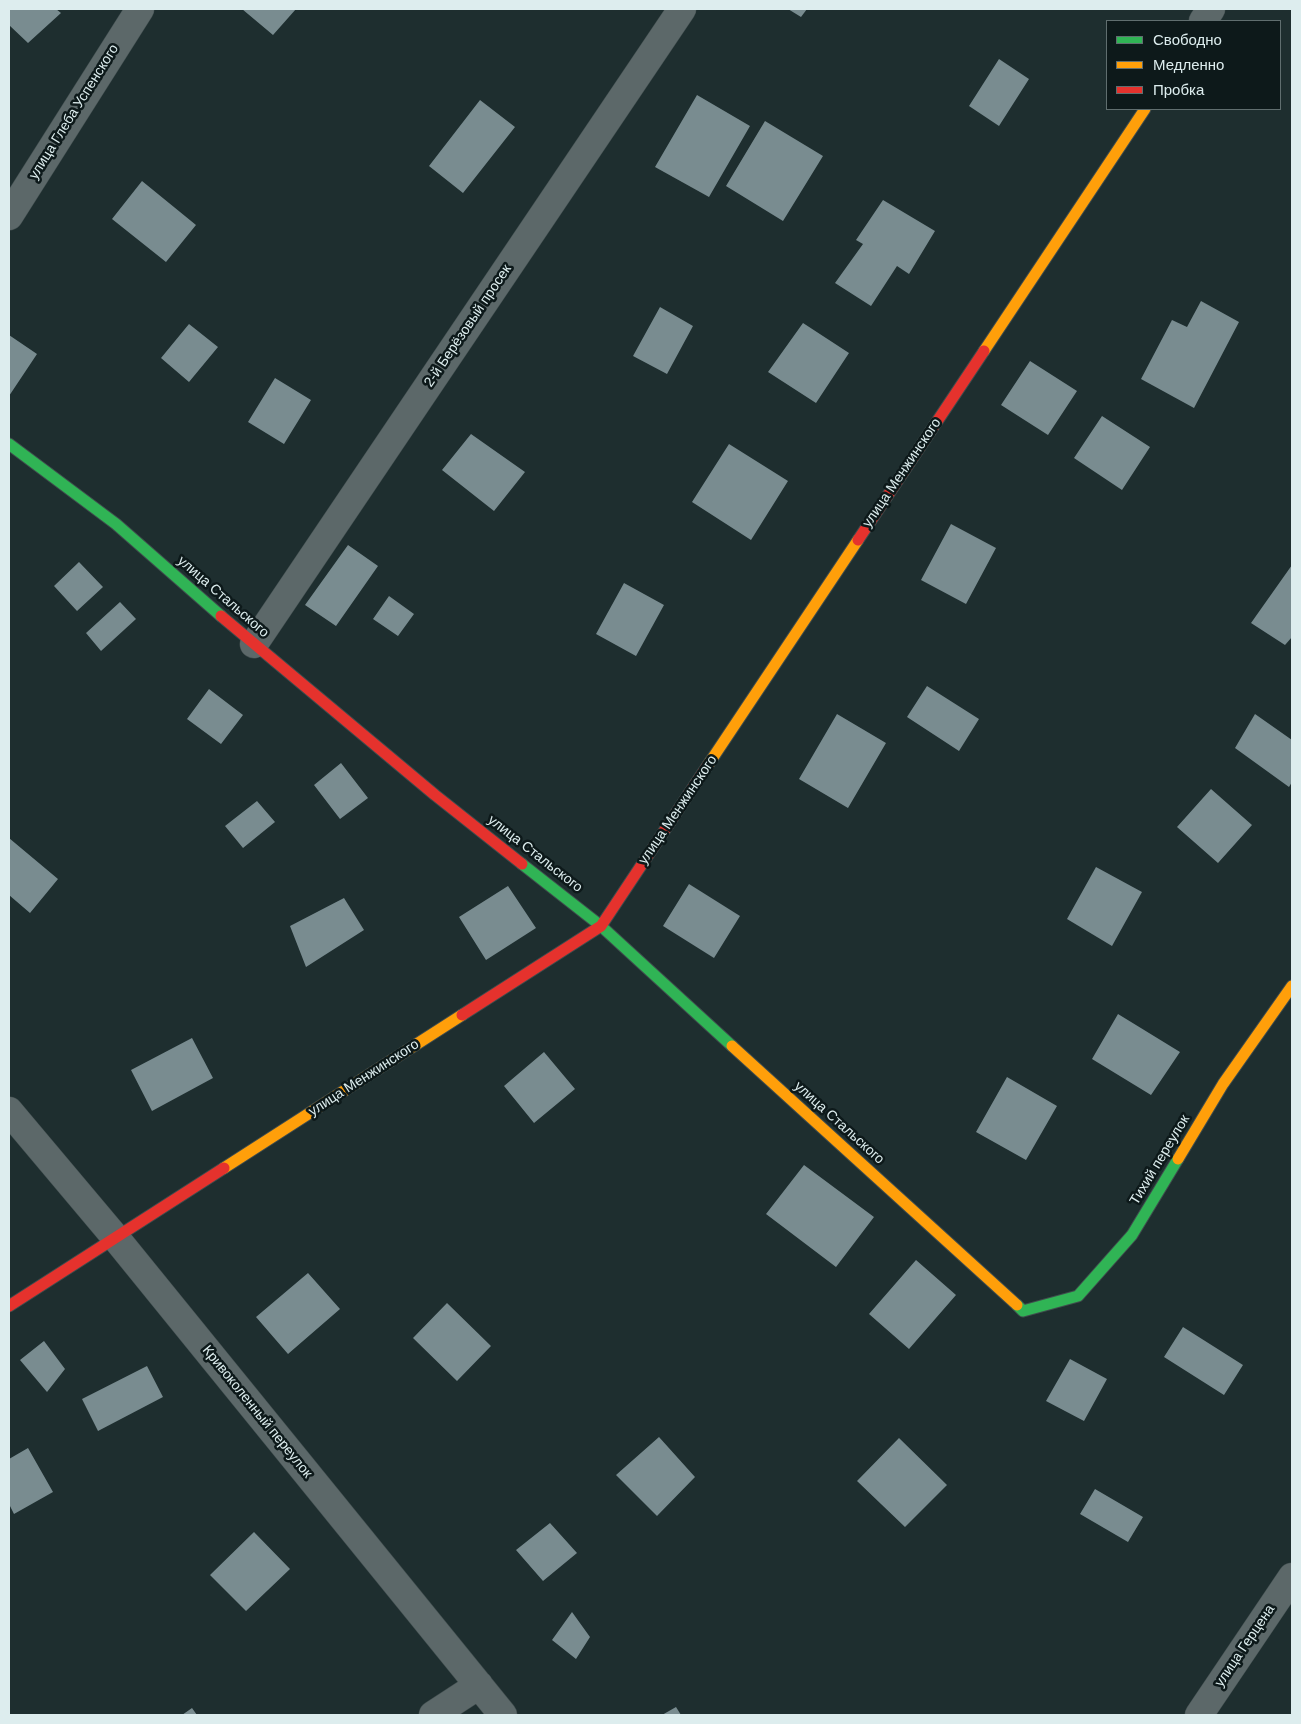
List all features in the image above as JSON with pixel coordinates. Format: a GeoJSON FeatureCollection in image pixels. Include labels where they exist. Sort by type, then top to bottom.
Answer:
{"type":"FeatureCollection","features":[{"type":"Feature","properties":{"kind":"street","name":"улица Глеба Успенского"},"geometry":{"type":"LineString","coordinates":[[9,216],[140,9]]}},
{"type":"Feature","properties":{"kind":"street","name":"2-й Берёзовый просек"},"geometry":{"type":"LineString","coordinates":[[254,644],[682,9]]}},
{"type":"Feature","properties":{"kind":"street"},"geometry":{"type":"LineString","coordinates":[[1204,20],[1211,9]]}},
{"type":"Feature","properties":{"kind":"street","name":"улица Менжинского"},"geometry":{"type":"LineString","coordinates":[[9,1306],[601,926],[1144,110]]}},
{"type":"Feature","properties":{"kind":"street","name":"улица Стальского"},"geometry":{"type":"LineString","coordinates":[[9,444],[116,524],[254,644],[435,795],[601,926],[1023,1311]]}},
{"type":"Feature","properties":{"kind":"street","name":"Тихий переулок"},"geometry":{"type":"LineString","coordinates":[[1023,1311],[1078,1296],[1132,1235],[1223,1084],[1292,986]]}},
{"type":"Feature","properties":{"kind":"street","name":"Кривоколенный переулок"},"geometry":{"type":"LineString","coordinates":[[9,1111],[115,1237],[503,1715]]}},
{"type":"Feature","properties":{"kind":"street","name":"улица Герцена"},"geometry":{"type":"LineString","coordinates":[[1199,1715],[1292,1577]]}},
{"type":"Feature","properties":{"kind":"street"},"geometry":{"type":"LineString","coordinates":[[433,1715],[479,1685]]}},
{"type":"Feature","properties":{"kind":"building"},"geometry":{"type":"Polygon","coordinates":[[[9,9],[56,9],[61,13],[28,43],[9,25],[9,9]]]}},
{"type":"Feature","properties":{"kind":"building"},"geometry":{"type":"Polygon","coordinates":[[[242,9],[296,9],[273,35],[242,9]]]}},
{"type":"Feature","properties":{"kind":"building"},"geometry":{"type":"Polygon","coordinates":[[[788,9],[807,9],[801,17],[788,9]]]}},
{"type":"Feature","properties":{"kind":"building"},"geometry":{"type":"Polygon","coordinates":[[[999,59],[1029,79],[999,126],[969,106],[999,59]]]}},
{"type":"Feature","properties":{"kind":"building"},"geometry":{"type":"Polygon","coordinates":[[[697,95],[750,126],[709,197],[655,167],[697,95]]]}},
{"type":"Feature","properties":{"kind":"building"},"geometry":{"type":"Polygon","coordinates":[[[480,100],[515,127],[463,193],[429,166],[480,100]]]}},
{"type":"Feature","properties":{"kind":"building"},"geometry":{"type":"Polygon","coordinates":[[[765,121],[823,156],[783,221],[726,186],[765,121]]]}},
{"type":"Feature","properties":{"kind":"building"},"geometry":{"type":"Polygon","coordinates":[[[142,181],[196,225],[166,262],[112,219],[142,181]]]}},
{"type":"Feature","properties":{"kind":"building"},"geometry":{"type":"Polygon","coordinates":[[[883,200],[935,231],[909,274],[897,266],[871,306],[835,283],[863,244],[856,240],[883,200]]]}},
{"type":"Feature","properties":{"kind":"building"},"geometry":{"type":"Polygon","coordinates":[[[1201,301],[1239,322],[1194,408],[1141,379],[1172,320],[1187,327],[1201,301]]]}},
{"type":"Feature","properties":{"kind":"building"},"geometry":{"type":"Polygon","coordinates":[[[660,307],[693,326],[667,374],[633,356],[660,307]]]}},
{"type":"Feature","properties":{"kind":"building"},"geometry":{"type":"Polygon","coordinates":[[[803,323],[849,353],[816,403],[768,372],[803,323]]]}},
{"type":"Feature","properties":{"kind":"building"},"geometry":{"type":"Polygon","coordinates":[[[189,324],[218,347],[189,382],[161,358],[189,324]]]}},
{"type":"Feature","properties":{"kind":"building"},"geometry":{"type":"Polygon","coordinates":[[[9,335],[37,354],[9,396],[9,335]]]}},
{"type":"Feature","properties":{"kind":"building"},"geometry":{"type":"Polygon","coordinates":[[[1030,361],[1077,391],[1048,435],[1001,405],[1030,361]]]}},
{"type":"Feature","properties":{"kind":"building"},"geometry":{"type":"Polygon","coordinates":[[[275,378],[311,400],[284,444],[248,422],[275,378]]]}},
{"type":"Feature","properties":{"kind":"building"},"geometry":{"type":"Polygon","coordinates":[[[1102,416],[1150,447],[1122,490],[1074,458],[1102,416]]]}},
{"type":"Feature","properties":{"kind":"building"},"geometry":{"type":"Polygon","coordinates":[[[471,434],[525,472],[494,511],[442,470],[471,434]]]}},
{"type":"Feature","properties":{"kind":"building"},"geometry":{"type":"Polygon","coordinates":[[[729,444],[788,481],[751,540],[692,502],[729,444]]]}},
{"type":"Feature","properties":{"kind":"building"},"geometry":{"type":"Polygon","coordinates":[[[951,524],[996,548],[966,604],[921,580],[951,524]]]}},
{"type":"Feature","properties":{"kind":"building"},"geometry":{"type":"Polygon","coordinates":[[[348,545],[378,566],[336,626],[305,605],[348,545]]]}},
{"type":"Feature","properties":{"kind":"building"},"geometry":{"type":"Polygon","coordinates":[[[79,562],[103,587],[77,611],[54,586],[79,562]]]}},
{"type":"Feature","properties":{"kind":"building"},"geometry":{"type":"Polygon","coordinates":[[[1292,565],[1292,637],[1285,645],[1251,623],[1292,565]]]}},
{"type":"Feature","properties":{"kind":"building"},"geometry":{"type":"Polygon","coordinates":[[[624,583],[664,605],[636,656],[596,634],[624,583]]]}},
{"type":"Feature","properties":{"kind":"building"},"geometry":{"type":"Polygon","coordinates":[[[389,596],[414,614],[398,636],[373,619],[389,596]]]}},
{"type":"Feature","properties":{"kind":"building"},"geometry":{"type":"Polygon","coordinates":[[[120,602],[136,619],[101,651],[86,633],[120,602]]]}},
{"type":"Feature","properties":{"kind":"building"},"geometry":{"type":"Polygon","coordinates":[[[927,686],[979,719],[959,751],[907,717],[927,686]]]}},
{"type":"Feature","properties":{"kind":"building"},"geometry":{"type":"Polygon","coordinates":[[[209,689],[243,715],[221,744],[187,719],[209,689]]]}},
{"type":"Feature","properties":{"kind":"building"},"geometry":{"type":"Polygon","coordinates":[[[837,714],[886,743],[848,808],[799,779],[837,714]]]}},
{"type":"Feature","properties":{"kind":"building"},"geometry":{"type":"Polygon","coordinates":[[[1255,714],[1292,740],[1292,782],[1289,787],[1235,748],[1255,714]]]}},
{"type":"Feature","properties":{"kind":"building"},"geometry":{"type":"Polygon","coordinates":[[[341,763],[368,798],[340,819],[314,785],[341,763]]]}},
{"type":"Feature","properties":{"kind":"building"},"geometry":{"type":"Polygon","coordinates":[[[1211,789],[1252,825],[1218,863],[1177,827],[1211,789]]]}},
{"type":"Feature","properties":{"kind":"building"},"geometry":{"type":"Polygon","coordinates":[[[257,801],[275,822],[243,848],[225,826],[257,801]]]}},
{"type":"Feature","properties":{"kind":"building"},"geometry":{"type":"Polygon","coordinates":[[[9,838],[58,879],[30,913],[9,895],[9,838]]]}},
{"type":"Feature","properties":{"kind":"building"},"geometry":{"type":"Polygon","coordinates":[[[1096,867],[1142,892],[1112,946],[1067,919],[1096,867]]]}},
{"type":"Feature","properties":{"kind":"building"},"geometry":{"type":"Polygon","coordinates":[[[689,884],[740,916],[714,958],[663,926],[689,884]]]}},
{"type":"Feature","properties":{"kind":"building"},"geometry":{"type":"Polygon","coordinates":[[[508,886],[536,928],[486,960],[459,917],[508,886]]]}},
{"type":"Feature","properties":{"kind":"building"},"geometry":{"type":"Polygon","coordinates":[[[344,898],[364,930],[306,967],[290,926],[344,898]]]}},
{"type":"Feature","properties":{"kind":"building"},"geometry":{"type":"Polygon","coordinates":[[[1118,1014],[1180,1052],[1151,1095],[1092,1059],[1118,1014]]]}},
{"type":"Feature","properties":{"kind":"building"},"geometry":{"type":"Polygon","coordinates":[[[192,1038],[213,1078],[152,1111],[131,1070],[192,1038]]]}},
{"type":"Feature","properties":{"kind":"building"},"geometry":{"type":"Polygon","coordinates":[[[544,1052],[575,1089],[534,1123],[504,1086],[544,1052]]]}},
{"type":"Feature","properties":{"kind":"building"},"geometry":{"type":"Polygon","coordinates":[[[1007,1077],[1057,1106],[1026,1160],[976,1132],[1007,1077]]]}},
{"type":"Feature","properties":{"kind":"building"},"geometry":{"type":"Polygon","coordinates":[[[804,1165],[874,1217],[836,1267],[766,1214],[804,1165]]]}},
{"type":"Feature","properties":{"kind":"building"},"geometry":{"type":"Polygon","coordinates":[[[916,1260],[956,1295],[909,1349],[869,1314],[916,1260]]]}},
{"type":"Feature","properties":{"kind":"building"},"geometry":{"type":"Polygon","coordinates":[[[308,1273],[340,1309],[288,1354],[256,1317],[308,1273]]]}},
{"type":"Feature","properties":{"kind":"building"},"geometry":{"type":"Polygon","coordinates":[[[447,1303],[491,1346],[457,1381],[413,1338],[447,1303]]]}},
{"type":"Feature","properties":{"kind":"building"},"geometry":{"type":"Polygon","coordinates":[[[1183,1327],[1243,1365],[1224,1395],[1164,1357],[1183,1327]]]}},
{"type":"Feature","properties":{"kind":"building"},"geometry":{"type":"Polygon","coordinates":[[[44,1341],[65,1369],[47,1392],[20,1360],[44,1341]]]}},
{"type":"Feature","properties":{"kind":"building"},"geometry":{"type":"Polygon","coordinates":[[[1070,1359],[1107,1379],[1084,1421],[1046,1401],[1070,1359]]]}},
{"type":"Feature","properties":{"kind":"building"},"geometry":{"type":"Polygon","coordinates":[[[147,1366],[163,1397],[98,1431],[82,1399],[147,1366]]]}},
{"type":"Feature","properties":{"kind":"building"},"geometry":{"type":"Polygon","coordinates":[[[659,1437],[695,1477],[657,1516],[616,1475],[659,1437]]]}},
{"type":"Feature","properties":{"kind":"building"},"geometry":{"type":"Polygon","coordinates":[[[899,1438],[947,1485],[905,1527],[857,1481],[899,1438]]]}},
{"type":"Feature","properties":{"kind":"building"},"geometry":{"type":"Polygon","coordinates":[[[28,1448],[53,1492],[14,1514],[9,1504],[9,1459],[28,1448]]]}},
{"type":"Feature","properties":{"kind":"building"},"geometry":{"type":"Polygon","coordinates":[[[1095,1489],[1143,1517],[1128,1542],[1080,1514],[1095,1489]]]}},
{"type":"Feature","properties":{"kind":"building"},"geometry":{"type":"Polygon","coordinates":[[[550,1523],[577,1553],[543,1581],[516,1550],[550,1523]]]}},
{"type":"Feature","properties":{"kind":"building"},"geometry":{"type":"Polygon","coordinates":[[[254,1532],[290,1569],[246,1611],[210,1575],[254,1532]]]}},
{"type":"Feature","properties":{"kind":"building"},"geometry":{"type":"Polygon","coordinates":[[[572,1612],[590,1637],[576,1659],[552,1640],[572,1612]]]}},
{"type":"Feature","properties":{"kind":"building"},"geometry":{"type":"Polygon","coordinates":[[[676,1707],[681,1715],[662,1715],[676,1707]]]}},
{"type":"Feature","properties":{"kind":"building"},"geometry":{"type":"Polygon","coordinates":[[[192,1708],[197,1715],[182,1715],[192,1708]]]}},
{"type":"Feature","properties":{"kind":"traffic: fast"},"geometry":{"type":"LineString","coordinates":[[9,444],[116,524],[221,616]]}},
{"type":"Feature","properties":{"kind":"traffic: fast"},"geometry":{"type":"LineString","coordinates":[[522,864],[601,926],[732,1046]]}},
{"type":"Feature","properties":{"kind":"traffic: fast"},"geometry":{"type":"LineString","coordinates":[[1017,1305],[1023,1311],[1078,1296],[1132,1235],[1178,1159]]}},
{"type":"Feature","properties":{"kind":"traffic: slow"},"geometry":{"type":"LineString","coordinates":[[984,351],[1144,110]]}},
{"type":"Feature","properties":{"kind":"traffic: slow"},"geometry":{"type":"LineString","coordinates":[[708,765],[858,540]]}},
{"type":"Feature","properties":{"kind":"traffic: slow"},"geometry":{"type":"LineString","coordinates":[[1178,1159],[1223,1084],[1292,986]]}},
{"type":"Feature","properties":{"kind":"traffic: slow"},"geometry":{"type":"LineString","coordinates":[[224,1168],[462,1015]]}},
{"type":"Feature","properties":{"kind":"traffic: slow"},"geometry":{"type":"LineString","coordinates":[[732,1046],[1017,1305]]}},
{"type":"Feature","properties":{"kind":"traffic: jam"},"geometry":{"type":"LineString","coordinates":[[858,540],[984,351]]}},
{"type":"Feature","properties":{"kind":"traffic: jam"},"geometry":{"type":"LineString","coordinates":[[221,616],[435,795],[522,864]]}},
{"type":"Feature","properties":{"kind":"traffic: jam"},"geometry":{"type":"LineString","coordinates":[[462,1015],[601,926],[708,765]]}},
{"type":"Feature","properties":{"kind":"traffic: jam"},"geometry":{"type":"LineString","coordinates":[[9,1306],[224,1168]]}}]}
